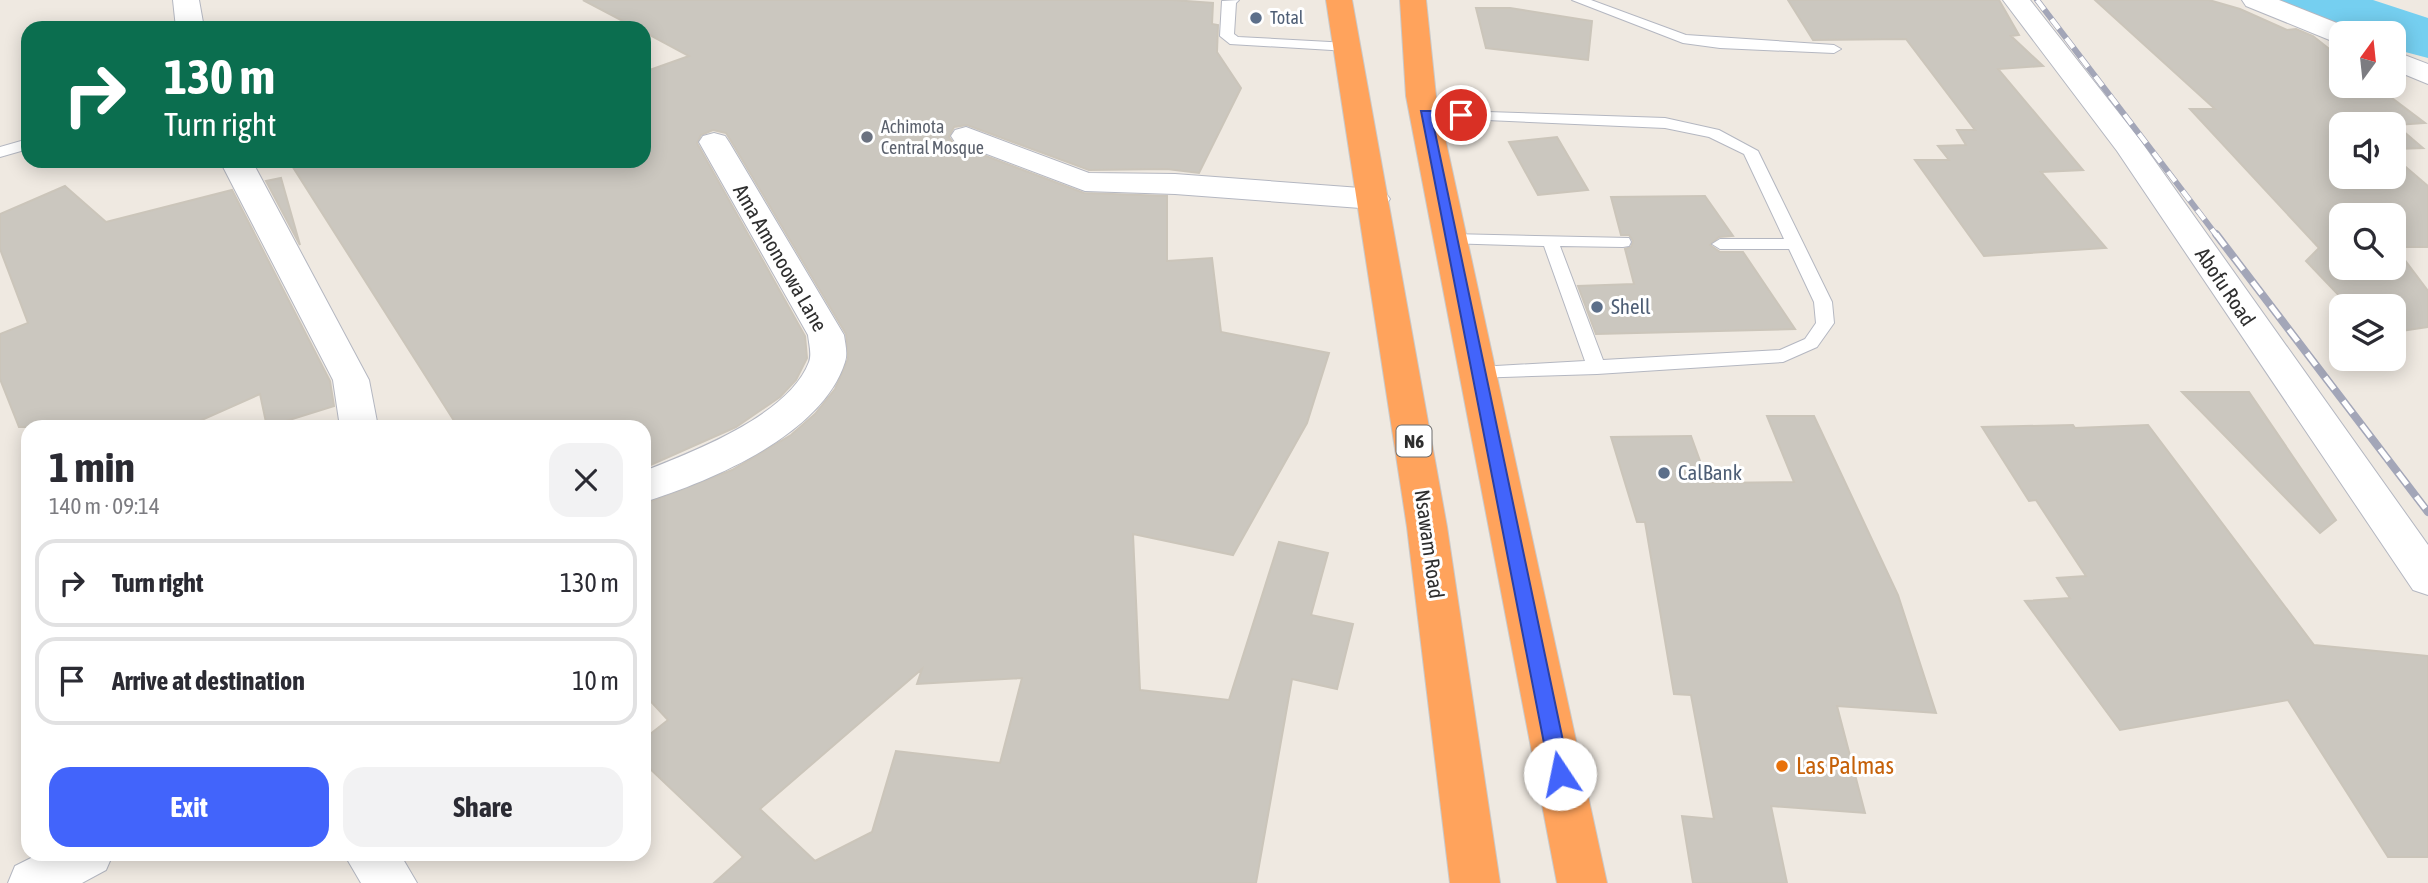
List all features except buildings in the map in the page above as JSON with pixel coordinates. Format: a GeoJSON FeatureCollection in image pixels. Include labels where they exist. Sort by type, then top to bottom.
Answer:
{"type":"FeatureCollection","features":[{"type":"Feature","properties":{"kind":"highway","name":"Nsawam Road"},"geometry":{"type":"LineString","coordinates":[[1339,0],[1427,527],[1475,883]]}},
{"type":"Feature","properties":{"kind":"highway"},"geometry":{"type":"LineString","coordinates":[[1413,0],[1421,96],[1582,883]]}},
{"type":"Feature","properties":{"kind":"street"},"geometry":{"type":"LineString","coordinates":[[186,0],[189,21]]}},
{"type":"Feature","properties":{"kind":"street","name":"Abofu Road"},"geometry":{"type":"LineString","coordinates":[[2016,0],[2129,146],[2428,578]]}},
{"type":"Feature","properties":{"kind":"street"},"geometry":{"type":"LineString","coordinates":[[2255,0],[2329,31]]}},
{"type":"Feature","properties":{"kind":"street"},"geometry":{"type":"LineString","coordinates":[[2406,65],[2428,75]]}},
{"type":"Feature","properties":{"kind":"street"},"geometry":{"type":"LineString","coordinates":[[966,136],[1085,182],[1175,184],[1374,199]]}},
{"type":"Feature","properties":{"kind":"street","name":"Ama Amonoowa Lane"},"geometry":{"type":"LineString","coordinates":[[651,484],[720,457],[755,435],[805,399],[828,360],[826,335],[714,142]]}},
{"type":"Feature","properties":{"kind":"street"},"geometry":{"type":"LineString","coordinates":[[240,168],[351,380],[358,420]]}},
{"type":"Feature","properties":{"kind":"street"},"geometry":{"type":"LineString","coordinates":[[33,883],[75,861]]}},
{"type":"Feature","properties":{"kind":"street"},"geometry":{"type":"LineString","coordinates":[[375,861],[392,883]]}},
{"type":"Feature","properties":{"kind":"lane"},"geometry":{"type":"LineString","coordinates":[[1232,0],[1229,1],[1227,36],[1235,41],[1348,47]]}},
{"type":"Feature","properties":{"kind":"lane"},"geometry":{"type":"LineString","coordinates":[[1574,0],[1683,39],[1720,44],[1834,49]]}},
{"type":"Feature","properties":{"kind":"lane"},"geometry":{"type":"LineString","coordinates":[[1425,114],[1665,123],[1714,133],[1750,151],[1823,302],[1825,323],[1811,343],[1783,356],[1479,373]]}},
{"type":"Feature","properties":{"kind":"lane"},"geometry":{"type":"LineString","coordinates":[[0,152],[21,146]]}},
{"type":"Feature","properties":{"kind":"lane"},"geometry":{"type":"LineString","coordinates":[[1451,239],[1623,242]]}},
{"type":"Feature","properties":{"kind":"lane"},"geometry":{"type":"LineString","coordinates":[[1550,241],[1597,368]]}},
{"type":"Feature","properties":{"kind":"lane"},"geometry":{"type":"LineString","coordinates":[[1720,243],[1795,244]]}},
{"type":"Feature","properties":{"kind":"waterway"},"geometry":{"type":"LineString","coordinates":[[2311,0],[2428,39]]}},
{"type":"Feature","properties":{"kind":"railway"},"geometry":{"type":"LineString","coordinates":[[2037,0],[2217,236]]}},
{"type":"Feature","properties":{"kind":"railway"},"geometry":{"type":"LineString","coordinates":[[2216,234],[2428,512]]}},
{"type":"Feature","properties":{"kind":"place","name":"Total"},"geometry":{"type":"Point","coordinates":[1256,18]}},
{"type":"Feature","properties":{"kind":"place","name":"Achimota Central Mosque"},"geometry":{"type":"Point","coordinates":[867,137]}},
{"type":"Feature","properties":{"kind":"place","name":"Shell"},"geometry":{"type":"Point","coordinates":[1597,307]}},
{"type":"Feature","properties":{"kind":"place","name":"CalBank"},"geometry":{"type":"Point","coordinates":[1664,473]}},
{"type":"Feature","properties":{"kind":"place","name":"Las Palmas"},"geometry":{"type":"Point","coordinates":[1782,766]}},
{"type":"Feature","properties":{"kind":"route"},"geometry":{"type":"LineString","coordinates":[[1461,115],[1425,114],[1560,774]]}}]}
